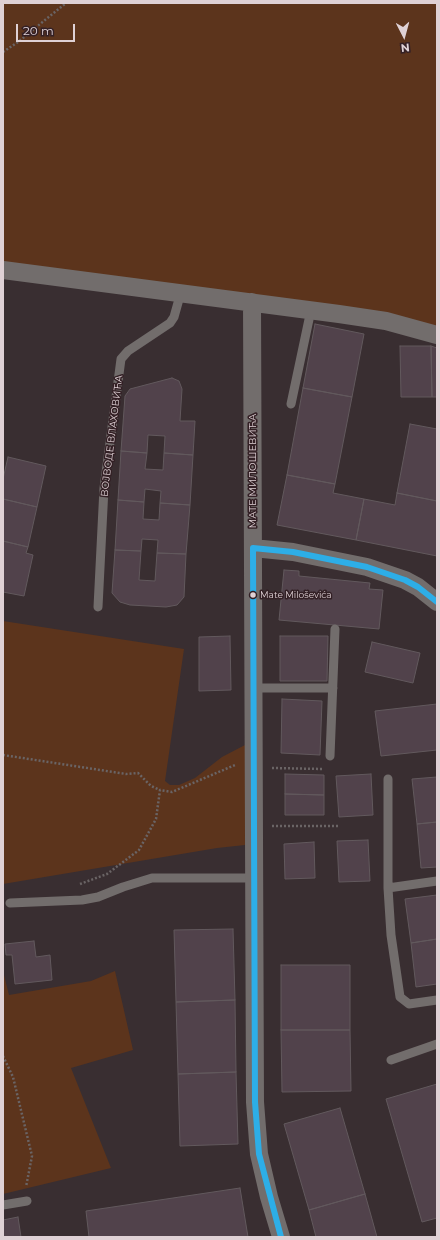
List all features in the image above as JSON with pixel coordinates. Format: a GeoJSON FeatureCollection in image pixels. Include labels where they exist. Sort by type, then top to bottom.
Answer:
{"type":"FeatureCollection","features":[{"type":"Feature","properties":{"kind":"street"},"geometry":{"type":"LineString","coordinates":[[3,270],[181,292],[386,321],[437,335]]}},
{"type":"Feature","properties":{"kind":"street","name":"МАТЕ МИЛОШЕВИЋА"},"geometry":{"type":"LineString","coordinates":[[252,302],[255,1095],[258,1145],[269,1197],[281,1237]]}},
{"type":"Feature","properties":{"kind":"street"},"geometry":{"type":"LineString","coordinates":[[253,548],[293,552],[367,567],[405,580],[418,587],[437,602]]}},
{"type":"Feature","properties":{"kind":"lane","name":"ВОЈВОДЕ ВЛАХОВИЋА"},"geometry":{"type":"LineString","coordinates":[[98,607],[104,488],[121,359],[128,350],[170,323],[174,317],[181,292]]}},
{"type":"Feature","properties":{"kind":"lane"},"geometry":{"type":"LineString","coordinates":[[291,404],[311,310]]}},
{"type":"Feature","properties":{"kind":"lane"},"geometry":{"type":"LineString","coordinates":[[330,756],[335,630]]}},
{"type":"Feature","properties":{"kind":"lane"},"geometry":{"type":"LineString","coordinates":[[253,688],[333,688]]}},
{"type":"Feature","properties":{"kind":"lane"},"geometry":{"type":"LineString","coordinates":[[388,779],[388,888],[391,935],[400,997],[409,1004],[437,1000]]}},
{"type":"Feature","properties":{"kind":"lane"},"geometry":{"type":"LineString","coordinates":[[10,903],[82,900],[98,897],[152,878],[253,878]]}},
{"type":"Feature","properties":{"kind":"lane"},"geometry":{"type":"LineString","coordinates":[[388,888],[437,881]]}},
{"type":"Feature","properties":{"kind":"lane"},"geometry":{"type":"LineString","coordinates":[[391,1060],[437,1044]]}},
{"type":"Feature","properties":{"kind":"lane"},"geometry":{"type":"LineString","coordinates":[[3,1205],[27,1201]]}},
{"type":"Feature","properties":{"kind":"path"},"geometry":{"type":"LineString","coordinates":[[3,52],[18,42],[66,3]]}},
{"type":"Feature","properties":{"kind":"path"},"geometry":{"type":"LineString","coordinates":[[3,755],[126,774],[138,773],[151,786],[160,790],[172,792],[253,762],[331,769]]}},
{"type":"Feature","properties":{"kind":"path"},"geometry":{"type":"LineString","coordinates":[[77,885],[107,874],[139,850],[156,819],[160,790]]}},
{"type":"Feature","properties":{"kind":"path"},"geometry":{"type":"LineString","coordinates":[[253,825],[339,826]]}},
{"type":"Feature","properties":{"kind":"path"},"geometry":{"type":"LineString","coordinates":[[3,1056],[13,1077],[32,1156],[26,1184],[27,1201]]}},
{"type":"Feature","properties":{"kind":"shaded area"},"geometry":{"type":"Polygon","coordinates":[[[3,3],[437,3],[437,335],[3,270],[3,3]]]}},
{"type":"Feature","properties":{"kind":"shaded area"},"geometry":{"type":"Polygon","coordinates":[[[3,621],[184,649],[165,781],[170,785],[179,785],[195,778],[222,757],[245,745],[245,845],[217,848],[3,884],[3,621]]]}},
{"type":"Feature","properties":{"kind":"shaded area"},"geometry":{"type":"Polygon","coordinates":[[[3,971],[9,995],[91,981],[115,971],[133,1050],[71,1068],[111,1168],[3,1194],[3,971]]]}},
{"type":"Feature","properties":{"kind":"building"},"geometry":{"type":"Polygon","coordinates":[[[315,324],[364,334],[352,397],[303,388],[315,324]]]}},
{"type":"Feature","properties":{"kind":"building"},"geometry":{"type":"Polygon","coordinates":[[[400,346],[431,346],[432,397],[401,397],[400,346]]]}},
{"type":"Feature","properties":{"kind":"building"},"geometry":{"type":"Polygon","coordinates":[[[431,346],[437,348],[437,397],[432,397],[431,346]]]}},
{"type":"Feature","properties":{"kind":"building"},"geometry":{"type":"Polygon","coordinates":[[[172,378],[179,381],[182,389],[180,421],[195,421],[193,455],[164,453],[165,436],[148,435],[147,453],[121,451],[125,396],[130,389],[172,378]]]}},
{"type":"Feature","properties":{"kind":"building"},"geometry":{"type":"Polygon","coordinates":[[[303,388],[352,397],[335,484],[287,475],[303,388]]]}},
{"type":"Feature","properties":{"kind":"building"},"geometry":{"type":"Polygon","coordinates":[[[410,424],[437,429],[437,501],[397,493],[410,424]]]}},
{"type":"Feature","properties":{"kind":"building"},"geometry":{"type":"Polygon","coordinates":[[[121,451],[147,453],[145,469],[163,470],[164,453],[193,455],[190,505],[160,503],[161,491],[145,489],[144,502],[118,500],[121,451]]]}},
{"type":"Feature","properties":{"kind":"building"},"geometry":{"type":"Polygon","coordinates":[[[8,457],[46,466],[37,507],[3,499],[3,479],[8,457]]]}},
{"type":"Feature","properties":{"kind":"building"},"geometry":{"type":"Polygon","coordinates":[[[287,475],[335,484],[333,493],[364,499],[356,540],[277,525],[287,475]]]}},
{"type":"Feature","properties":{"kind":"building"},"geometry":{"type":"Polygon","coordinates":[[[397,493],[437,501],[437,556],[356,540],[364,499],[395,505],[397,493]]]}},
{"type":"Feature","properties":{"kind":"building"},"geometry":{"type":"Polygon","coordinates":[[[3,499],[37,507],[28,547],[3,541],[3,499]]]}},
{"type":"Feature","properties":{"kind":"building"},"geometry":{"type":"Polygon","coordinates":[[[118,500],[144,502],[143,519],[159,520],[160,503],[190,505],[186,554],[157,553],[158,540],[142,539],[141,551],[115,550],[118,500]]]}},
{"type":"Feature","properties":{"kind":"building"},"geometry":{"type":"Polygon","coordinates":[[[3,541],[28,547],[26,553],[33,555],[24,596],[3,592],[3,541]]]}},
{"type":"Feature","properties":{"kind":"building"},"geometry":{"type":"Polygon","coordinates":[[[115,550],[141,551],[139,580],[155,581],[157,553],[186,554],[184,597],[177,605],[166,607],[130,605],[120,602],[112,593],[115,550]]]}},
{"type":"Feature","properties":{"kind":"building"},"geometry":{"type":"Polygon","coordinates":[[[284,570],[299,571],[299,576],[370,583],[369,589],[383,590],[379,629],[279,620],[284,570]]]}},
{"type":"Feature","properties":{"kind":"building"},"geometry":{"type":"Polygon","coordinates":[[[230,636],[231,690],[199,691],[199,637],[230,636]]]}},
{"type":"Feature","properties":{"kind":"building"},"geometry":{"type":"Polygon","coordinates":[[[280,636],[328,636],[327,681],[280,681],[280,636]]]}},
{"type":"Feature","properties":{"kind":"building"},"geometry":{"type":"Polygon","coordinates":[[[372,642],[420,653],[413,683],[365,672],[372,642]]]}},
{"type":"Feature","properties":{"kind":"building"},"geometry":{"type":"Polygon","coordinates":[[[282,699],[322,701],[320,755],[281,753],[282,699]]]}},
{"type":"Feature","properties":{"kind":"building"},"geometry":{"type":"Polygon","coordinates":[[[437,704],[437,750],[381,756],[375,711],[437,704]]]}},
{"type":"Feature","properties":{"kind":"building"},"geometry":{"type":"Polygon","coordinates":[[[285,774],[324,775],[324,795],[285,794],[285,774]]]}},
{"type":"Feature","properties":{"kind":"building"},"geometry":{"type":"Polygon","coordinates":[[[371,774],[373,815],[339,817],[336,776],[371,774]]]}},
{"type":"Feature","properties":{"kind":"building"},"geometry":{"type":"Polygon","coordinates":[[[437,777],[437,822],[417,824],[412,779],[437,777]]]}},
{"type":"Feature","properties":{"kind":"building"},"geometry":{"type":"Polygon","coordinates":[[[285,794],[324,795],[324,815],[285,815],[285,794]]]}},
{"type":"Feature","properties":{"kind":"building"},"geometry":{"type":"Polygon","coordinates":[[[437,822],[437,867],[421,868],[417,824],[437,822]]]}},
{"type":"Feature","properties":{"kind":"building"},"geometry":{"type":"Polygon","coordinates":[[[368,840],[370,881],[339,882],[337,841],[368,840]]]}},
{"type":"Feature","properties":{"kind":"building"},"geometry":{"type":"Polygon","coordinates":[[[314,842],[315,878],[285,879],[284,844],[314,842]]]}},
{"type":"Feature","properties":{"kind":"building"},"geometry":{"type":"Polygon","coordinates":[[[437,895],[437,939],[411,943],[405,899],[437,895]]]}},
{"type":"Feature","properties":{"kind":"building"},"geometry":{"type":"Polygon","coordinates":[[[233,929],[235,1000],[176,1002],[174,930],[233,929]]]}},
{"type":"Feature","properties":{"kind":"building"},"geometry":{"type":"Polygon","coordinates":[[[437,939],[437,984],[416,987],[411,943],[437,939]]]}},
{"type":"Feature","properties":{"kind":"building"},"geometry":{"type":"Polygon","coordinates":[[[34,941],[36,957],[50,955],[52,980],[15,984],[12,955],[6,955],[5,944],[34,941]]]}},
{"type":"Feature","properties":{"kind":"building"},"geometry":{"type":"Polygon","coordinates":[[[281,965],[350,965],[350,1030],[281,1030],[281,965]]]}},
{"type":"Feature","properties":{"kind":"building"},"geometry":{"type":"Polygon","coordinates":[[[235,1000],[236,1072],[178,1074],[176,1002],[235,1000]]]}},
{"type":"Feature","properties":{"kind":"building"},"geometry":{"type":"Polygon","coordinates":[[[281,1030],[350,1030],[351,1091],[282,1092],[281,1030]]]}},
{"type":"Feature","properties":{"kind":"building"},"geometry":{"type":"Polygon","coordinates":[[[236,1072],[238,1144],[180,1146],[178,1074],[236,1072]]]}},
{"type":"Feature","properties":{"kind":"building"},"geometry":{"type":"Polygon","coordinates":[[[437,1084],[437,1218],[422,1222],[386,1099],[437,1084]]]}},
{"type":"Feature","properties":{"kind":"building"},"geometry":{"type":"Polygon","coordinates":[[[340,1108],[365,1194],[309,1210],[284,1124],[340,1108]]]}},
{"type":"Feature","properties":{"kind":"building"},"geometry":{"type":"Polygon","coordinates":[[[240,1188],[248,1237],[89,1237],[86,1211],[240,1188]]]}},
{"type":"Feature","properties":{"kind":"building"},"geometry":{"type":"Polygon","coordinates":[[[365,1194],[377,1237],[316,1237],[309,1210],[365,1194]]]}},
{"type":"Feature","properties":{"kind":"building"},"geometry":{"type":"Polygon","coordinates":[[[18,1217],[21,1237],[3,1237],[3,1220],[18,1217]]]}},
{"type":"Feature","properties":{"kind":"transit line"},"geometry":{"type":"LineString","coordinates":[[281,1237],[259,1154],[255,1102],[253,548],[293,552],[367,567],[405,580],[418,587],[437,602]]}},
{"type":"Feature","properties":{"kind":"place","name":"Mate Miloševića"},"geometry":{"type":"Point","coordinates":[253,595]}}]}
